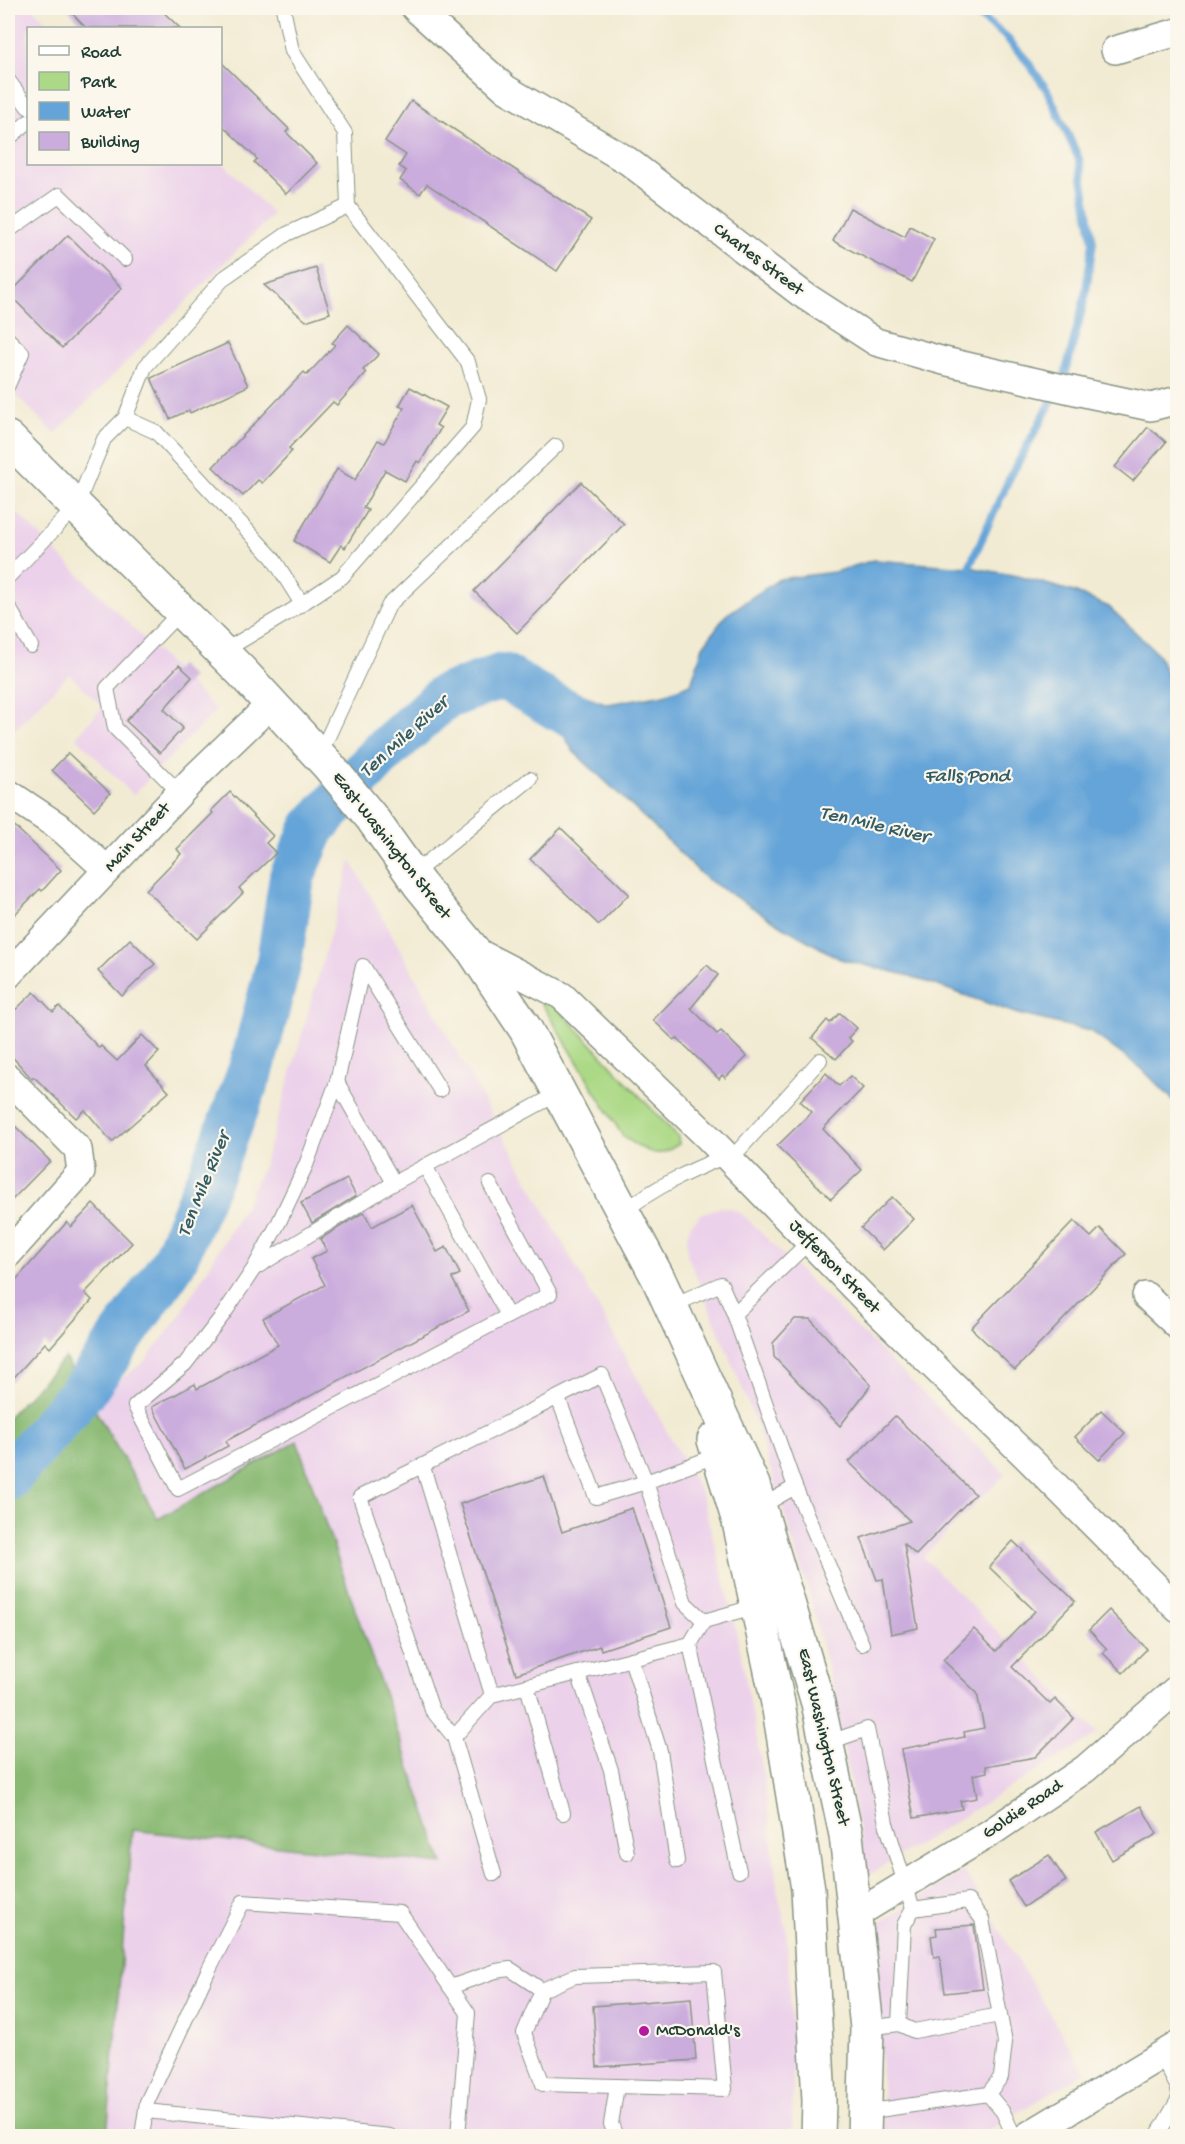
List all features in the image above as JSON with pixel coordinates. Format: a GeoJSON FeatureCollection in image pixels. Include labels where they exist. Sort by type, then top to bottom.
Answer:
{"type":"FeatureCollection","features":[{"type":"Feature","properties":{"kind":"main road","name":"East Washington Street"},"geometry":{"type":"LineString","coordinates":[[10,444],[222,652],[323,760],[371,817],[412,874],[474,950],[525,1030],[623,1212],[675,1315],[753,1485],[818,1703],[846,1835],[855,1915],[867,2028],[865,2124]]}},
{"type":"Feature","properties":{"kind":"main road","name":"East Washington Street"},"geometry":{"type":"LineString","coordinates":[[675,1315],[739,1522],[778,1703],[808,1889],[819,2101],[818,2136]]}},
{"type":"Feature","properties":{"kind":"street","name":"Charles Street"},"geometry":{"type":"LineString","coordinates":[[416,8],[506,89],[628,161],[802,294],[876,342],[956,363],[1151,406],[1178,400]]}},
{"type":"Feature","properties":{"kind":"street"},"geometry":{"type":"LineString","coordinates":[[1115,50],[1178,32]]}},
{"type":"Feature","properties":{"kind":"street","name":"Main Street"},"geometry":{"type":"LineString","coordinates":[[8,975],[180,793],[271,704]]}},
{"type":"Feature","properties":{"kind":"street"},"geometry":{"type":"LineString","coordinates":[[8,793],[62,829],[107,870]]}},
{"type":"Feature","properties":{"kind":"street","name":"Jefferson Street"},"geometry":{"type":"LineString","coordinates":[[474,950],[562,996],[728,1158],[809,1242],[1178,1609]]}},
{"type":"Feature","properties":{"kind":"street"},"geometry":{"type":"LineString","coordinates":[[8,1078],[78,1149],[81,1172],[8,1254]]}},
{"type":"Feature","properties":{"kind":"street"},"geometry":{"type":"LineString","coordinates":[[1146,1296],[1178,1326]]}},
{"type":"Feature","properties":{"kind":"street","name":"Goldie Road"},"geometry":{"type":"LineString","coordinates":[[855,1915],[909,1896],[990,1833],[1085,1769],[1178,1688]]}},
{"type":"Feature","properties":{"kind":"street"},"geometry":{"type":"LineString","coordinates":[[1027,2136],[1169,2050]]}},
{"type":"Feature","properties":{"kind":"lane"},"geometry":{"type":"LineString","coordinates":[[222,652],[342,577],[473,427],[478,399],[468,362],[348,206],[345,133],[292,51],[283,8]]}},
{"type":"Feature","properties":{"kind":"lane"},"geometry":{"type":"LineString","coordinates":[[8,80],[27,106]]}},
{"type":"Feature","properties":{"kind":"lane"},"geometry":{"type":"LineString","coordinates":[[8,139],[27,123]]}},
{"type":"Feature","properties":{"kind":"lane"},"geometry":{"type":"LineString","coordinates":[[8,231],[59,195],[125,260]]}},
{"type":"Feature","properties":{"kind":"lane"},"geometry":{"type":"LineString","coordinates":[[8,577],[76,507],[104,439],[125,418],[145,367],[224,278],[287,234],[348,206]]}},
{"type":"Feature","properties":{"kind":"lane"},"geometry":{"type":"LineString","coordinates":[[8,339],[22,353],[8,385]]}},
{"type":"Feature","properties":{"kind":"lane"},"geometry":{"type":"LineString","coordinates":[[125,418],[156,432],[273,558],[302,604]]}},
{"type":"Feature","properties":{"kind":"lane"},"geometry":{"type":"LineString","coordinates":[[323,760],[389,605],[556,446]]}},
{"type":"Feature","properties":{"kind":"lane"},"geometry":{"type":"LineString","coordinates":[[8,606],[31,646]]}},
{"type":"Feature","properties":{"kind":"lane"},"geometry":{"type":"LineString","coordinates":[[180,793],[114,728],[107,688],[181,611]]}},
{"type":"Feature","properties":{"kind":"lane"},"geometry":{"type":"LineString","coordinates":[[412,874],[530,779]]}},
{"type":"Feature","properties":{"kind":"lane"},"geometry":{"type":"LineString","coordinates":[[440,1090],[363,966],[337,1082],[306,1165],[253,1270],[224,1315],[184,1364],[135,1406],[178,1489],[549,1294],[490,1184]]}},
{"type":"Feature","properties":{"kind":"lane"},"geometry":{"type":"LineString","coordinates":[[623,1212],[649,1193],[685,1173],[728,1158],[820,1060]]}},
{"type":"Feature","properties":{"kind":"lane"},"geometry":{"type":"LineString","coordinates":[[337,1082],[394,1183]]}},
{"type":"Feature","properties":{"kind":"lane"},"geometry":{"type":"LineString","coordinates":[[253,1270],[394,1183],[559,1093]]}},
{"type":"Feature","properties":{"kind":"lane"},"geometry":{"type":"LineString","coordinates":[[424,1166],[508,1316]]}},
{"type":"Feature","properties":{"kind":"lane"},"geometry":{"type":"LineString","coordinates":[[734,1314],[809,1242]]}},
{"type":"Feature","properties":{"kind":"lane"},"geometry":{"type":"LineString","coordinates":[[675,1315],[721,1284],[734,1314],[795,1487],[862,1644]]}},
{"type":"Feature","properties":{"kind":"lane"},"geometry":{"type":"LineString","coordinates":[[494,1874],[454,1737],[432,1710],[360,1497],[602,1375],[646,1482],[685,1603],[704,1621]]}},
{"type":"Feature","properties":{"kind":"lane"},"geometry":{"type":"LineString","coordinates":[[558,1398],[596,1497],[646,1482],[718,1455]]}},
{"type":"Feature","properties":{"kind":"lane"},"geometry":{"type":"LineString","coordinates":[[423,1467],[492,1695]]}},
{"type":"Feature","properties":{"kind":"lane"},"geometry":{"type":"LineString","coordinates":[[760,1507],[795,1487]]}},
{"type":"Feature","properties":{"kind":"lane"},"geometry":{"type":"LineString","coordinates":[[739,1871],[690,1644],[704,1621],[757,1606]]}},
{"type":"Feature","properties":{"kind":"lane"},"geometry":{"type":"LineString","coordinates":[[454,1737],[492,1695],[690,1644]]}},
{"type":"Feature","properties":{"kind":"lane"},"geometry":{"type":"LineString","coordinates":[[632,1659],[660,1751],[677,1861]]}},
{"type":"Feature","properties":{"kind":"lane"},"geometry":{"type":"LineString","coordinates":[[578,1673],[612,1770],[627,1853]]}},
{"type":"Feature","properties":{"kind":"lane"},"geometry":{"type":"LineString","coordinates":[[527,1686],[563,1813]]}},
{"type":"Feature","properties":{"kind":"lane"},"geometry":{"type":"LineString","coordinates":[[827,1743],[867,1729],[886,1823],[909,1896],[904,1925],[899,2024]]}},
{"type":"Feature","properties":{"kind":"lane"},"geometry":{"type":"LineString","coordinates":[[865,2124],[988,2094],[1001,2077],[1005,2042],[982,1919],[968,1901],[909,1896]]}},
{"type":"Feature","properties":{"kind":"lane"},"geometry":{"type":"LineString","coordinates":[[142,2136],[147,2102],[243,1902],[400,1913],[468,2013],[458,2136]]}},
{"type":"Feature","properties":{"kind":"lane"},"geometry":{"type":"LineString","coordinates":[[450,1988],[496,1971],[510,1969],[542,1990]]}},
{"type":"Feature","properties":{"kind":"lane"},"geometry":{"type":"LineString","coordinates":[[714,1972],[725,2089],[543,2084],[525,2033],[542,1990],[575,1976],[714,1972]]}},
{"type":"Feature","properties":{"kind":"lane"},"geometry":{"type":"LineString","coordinates":[[867,2028],[899,2024],[914,2031],[1000,2015]]}},
{"type":"Feature","properties":{"kind":"lane"},"geometry":{"type":"LineString","coordinates":[[1169,2050],[1178,2090]]}},
{"type":"Feature","properties":{"kind":"lane"},"geometry":{"type":"LineString","coordinates":[[616,2136],[611,2124],[617,2086]]}},
{"type":"Feature","properties":{"kind":"lane"},"geometry":{"type":"LineString","coordinates":[[988,2094],[1003,2112],[1014,2136]]}},
{"type":"Feature","properties":{"kind":"lane"},"geometry":{"type":"LineString","coordinates":[[1156,2136],[1178,2100]]}},
{"type":"Feature","properties":{"kind":"lane"},"geometry":{"type":"LineString","coordinates":[[146,2110],[390,2136]]}},
{"type":"Feature","properties":{"kind":"shaded area"},"geometry":{"type":"Polygon","coordinates":[[[12,8],[33,8],[51,27],[27,27],[27,165],[222,165],[222,162],[273,214],[55,434],[8,387],[8,11],[12,8]]]}},
{"type":"Feature","properties":{"kind":"shaded area"},"geometry":{"type":"Polygon","coordinates":[[[8,504],[216,710],[133,795],[76,737],[103,707],[69,674],[8,736],[8,504]]]}},
{"type":"Feature","properties":{"kind":"shaded area"},"geometry":{"type":"Polygon","coordinates":[[[351,861],[701,1493],[742,1659],[764,1778],[778,1894],[786,1927],[793,2048],[792,2136],[107,2136],[132,1830],[443,1864],[297,1441],[158,1519],[91,1402],[145,1361],[179,1317],[245,1206],[263,1167],[351,861]]]}},
{"type":"Feature","properties":{"kind":"shaded area"},"geometry":{"type":"Polygon","coordinates":[[[720,1207],[732,1209],[743,1215],[1005,1474],[923,1557],[1098,1733],[867,1876],[834,1695],[811,1600],[756,1422],[687,1254],[687,1235],[690,1226],[701,1214],[720,1207]]]}},
{"type":"Feature","properties":{"kind":"shaded area"},"geometry":{"type":"Polygon","coordinates":[[[964,1871],[1085,2072],[979,2136],[885,2136],[873,1927],[964,1871]]]}},
{"type":"Feature","properties":{"kind":"green space"},"geometry":{"type":"Polygon","coordinates":[[[543,992],[678,1137],[679,1144],[666,1152],[656,1153],[640,1147],[622,1135],[539,999],[543,992]]]}},
{"type":"Feature","properties":{"kind":"green space"},"geometry":{"type":"Polygon","coordinates":[[[65,1358],[158,1519],[297,1441],[443,1864],[132,1830],[107,2136],[8,2136],[8,1417],[65,1358]]]}},
{"type":"Feature","properties":{"kind":"water","name":"Falls Pond"},"geometry":{"type":"Polygon","coordinates":[[[874,560],[969,567],[1018,576],[1074,592],[1109,607],[1158,654],[1178,700],[1177,1104],[1142,1069],[1090,1031],[1018,1014],[910,976],[840,959],[787,929],[705,878],[573,751],[554,718],[554,706],[564,688],[608,704],[664,694],[691,684],[703,646],[726,615],[779,579],[834,572],[874,560]]]}},
{"type":"Feature","properties":{"kind":"building"},"geometry":{"type":"Polygon","coordinates":[[[67,8],[159,8],[179,27],[85,27],[67,8]]]}},
{"type":"Feature","properties":{"kind":"building"},"geometry":{"type":"Polygon","coordinates":[[[222,63],[289,129],[286,132],[317,163],[286,194],[254,162],[257,159],[222,125],[222,63]]]}},
{"type":"Feature","properties":{"kind":"building"},"geometry":{"type":"Polygon","coordinates":[[[411,101],[591,220],[557,271],[427,184],[420,194],[400,180],[406,171],[399,166],[406,155],[385,141],[411,101]]]}},
{"type":"Feature","properties":{"kind":"building"},"geometry":{"type":"Polygon","coordinates":[[[850,208],[905,237],[910,226],[934,239],[912,282],[833,241],[850,208]]]}},
{"type":"Feature","properties":{"kind":"building"},"geometry":{"type":"Polygon","coordinates":[[[68,235],[122,288],[62,348],[9,294],[68,235]]]}},
{"type":"Feature","properties":{"kind":"building"},"geometry":{"type":"Polygon","coordinates":[[[316,268],[330,313],[306,321],[264,285],[316,268]]]}},
{"type":"Feature","properties":{"kind":"building"},"geometry":{"type":"Polygon","coordinates":[[[348,325],[379,354],[363,370],[366,373],[337,405],[333,402],[289,448],[292,451],[262,483],[258,480],[243,496],[213,467],[304,372],[307,375],[335,345],[332,343],[348,325]]]}},
{"type":"Feature","properties":{"kind":"building"},"geometry":{"type":"Polygon","coordinates":[[[228,343],[248,386],[190,413],[189,410],[170,419],[151,378],[228,343]]]}},
{"type":"Feature","properties":{"kind":"building"},"geometry":{"type":"Polygon","coordinates":[[[410,387],[447,407],[436,425],[441,428],[420,463],[417,461],[405,481],[385,470],[363,508],[368,510],[345,548],[341,545],[330,562],[294,541],[337,469],[355,480],[378,440],[384,443],[404,408],[399,406],[410,387]]]}},
{"type":"Feature","properties":{"kind":"building"},"geometry":{"type":"Polygon","coordinates":[[[1148,427],[1166,442],[1133,481],[1115,467],[1148,427]]]}},
{"type":"Feature","properties":{"kind":"building"},"geometry":{"type":"Polygon","coordinates":[[[581,482],[624,524],[517,633],[474,591],[581,482]]]}},
{"type":"Feature","properties":{"kind":"building"},"geometry":{"type":"Polygon","coordinates":[[[179,665],[192,677],[164,709],[183,728],[160,753],[126,721],[179,665]]]}},
{"type":"Feature","properties":{"kind":"building"},"geometry":{"type":"Polygon","coordinates":[[[68,753],[110,793],[94,810],[52,770],[68,753]]]}},
{"type":"Feature","properties":{"kind":"building"},"geometry":{"type":"Polygon","coordinates":[[[230,792],[273,836],[266,843],[276,853],[239,888],[243,893],[197,939],[146,890],[181,854],[177,849],[213,813],[211,811],[230,792]]]}},
{"type":"Feature","properties":{"kind":"building"},"geometry":{"type":"Polygon","coordinates":[[[8,820],[61,870],[42,891],[40,889],[8,921],[8,820]]]}},
{"type":"Feature","properties":{"kind":"building"},"geometry":{"type":"Polygon","coordinates":[[[561,828],[629,894],[599,925],[530,859],[561,828]]]}},
{"type":"Feature","properties":{"kind":"building"},"geometry":{"type":"Polygon","coordinates":[[[130,939],[155,964],[122,996],[98,971],[130,939]]]}},
{"type":"Feature","properties":{"kind":"building"},"geometry":{"type":"Polygon","coordinates":[[[707,965],[718,975],[691,1008],[717,1034],[721,1031],[747,1057],[725,1078],[722,1075],[719,1079],[677,1038],[674,1040],[653,1020],[707,965]]]}},
{"type":"Feature","properties":{"kind":"building"},"geometry":{"type":"Polygon","coordinates":[[[34,992],[53,1012],[59,1006],[99,1048],[101,1046],[117,1061],[142,1035],[159,1052],[146,1066],[169,1092],[112,1142],[85,1110],[76,1118],[34,1077],[32,1079],[8,1052],[8,1017],[34,992]]]}},
{"type":"Feature","properties":{"kind":"building"},"geometry":{"type":"Polygon","coordinates":[[[840,1013],[857,1028],[848,1038],[852,1041],[836,1059],[812,1038],[827,1020],[830,1023],[840,1013]]]}},
{"type":"Feature","properties":{"kind":"building"},"geometry":{"type":"Polygon","coordinates":[[[826,1073],[839,1086],[850,1076],[863,1088],[823,1129],[862,1170],[831,1199],[777,1146],[812,1112],[800,1101],[826,1073]]]}},
{"type":"Feature","properties":{"kind":"building"},"geometry":{"type":"Polygon","coordinates":[[[8,1119],[50,1161],[8,1204],[8,1119]]]}},
{"type":"Feature","properties":{"kind":"building"},"geometry":{"type":"Polygon","coordinates":[[[347,1179],[356,1196],[312,1223],[301,1203],[347,1179]]]}},
{"type":"Feature","properties":{"kind":"building"},"geometry":{"type":"Polygon","coordinates":[[[892,1197],[914,1219],[883,1250],[861,1228],[892,1197]]]}},
{"type":"Feature","properties":{"kind":"building"},"geometry":{"type":"Polygon","coordinates":[[[93,1204],[132,1243],[85,1293],[92,1300],[50,1348],[45,1343],[8,1384],[8,1289],[67,1222],[71,1227],[93,1204]]]}},
{"type":"Feature","properties":{"kind":"building"},"geometry":{"type":"Polygon","coordinates":[[[412,1205],[437,1252],[446,1247],[460,1274],[452,1278],[469,1311],[226,1441],[228,1446],[185,1469],[152,1407],[195,1384],[197,1389],[278,1345],[263,1318],[325,1285],[311,1259],[327,1251],[320,1239],[364,1212],[372,1227],[412,1205]]]}},
{"type":"Feature","properties":{"kind":"building"},"geometry":{"type":"Polygon","coordinates":[[[1074,1221],[1091,1237],[1100,1228],[1126,1254],[1015,1370],[971,1328],[1074,1221]]]}},
{"type":"Feature","properties":{"kind":"building"},"geometry":{"type":"Polygon","coordinates":[[[795,1319],[810,1319],[871,1385],[840,1426],[774,1357],[773,1343],[795,1319]]]}},
{"type":"Feature","properties":{"kind":"building"},"geometry":{"type":"Polygon","coordinates":[[[1101,1410],[1125,1433],[1099,1460],[1075,1437],[1101,1410]]]}},
{"type":"Feature","properties":{"kind":"building"},"geometry":{"type":"Polygon","coordinates":[[[895,1416],[975,1494],[916,1555],[904,1544],[918,1628],[891,1634],[883,1579],[877,1580],[861,1538],[910,1521],[849,1462],[895,1416]]]}},
{"type":"Feature","properties":{"kind":"building"},"geometry":{"type":"Polygon","coordinates":[[[544,1476],[562,1532],[632,1508],[671,1627],[601,1650],[600,1646],[516,1674],[460,1504],[544,1476]]]}},
{"type":"Feature","properties":{"kind":"building"},"geometry":{"type":"Polygon","coordinates":[[[1013,1541],[1075,1601],[1012,1667],[1050,1704],[1055,1699],[1074,1718],[1035,1757],[986,1766],[987,1772],[973,1775],[977,1798],[960,1801],[962,1809],[914,1818],[901,1749],[965,1737],[964,1732],[984,1728],[977,1693],[943,1660],[974,1629],[996,1651],[1035,1611],[989,1567],[1013,1541]]]}},
{"type":"Feature","properties":{"kind":"building"},"geometry":{"type":"Polygon","coordinates":[[[1109,1610],[1147,1649],[1123,1673],[1103,1653],[1107,1649],[1089,1630],[1109,1610]]]}},
{"type":"Feature","properties":{"kind":"building"},"geometry":{"type":"Polygon","coordinates":[[[1141,1806],[1157,1834],[1112,1860],[1096,1832],[1141,1806]]]}},
{"type":"Feature","properties":{"kind":"building"},"geometry":{"type":"Polygon","coordinates":[[[1049,1855],[1066,1881],[1024,1907],[1008,1881],[1049,1855]]]}},
{"type":"Feature","properties":{"kind":"building"},"geometry":{"type":"Polygon","coordinates":[[[974,1925],[983,1989],[945,1993],[940,1956],[934,1957],[931,1936],[937,1935],[936,1928],[974,1925]]]}},
{"type":"Feature","properties":{"kind":"building"},"geometry":{"type":"Polygon","coordinates":[[[691,1998],[696,2060],[597,2067],[593,2006],[691,1998]]]}},
{"type":"Feature","properties":{"kind":"waterway"},"geometry":{"type":"LineString","coordinates":[[969,8],[1004,35],[1027,61],[1047,90],[1079,159],[1093,242],[1085,297],[1064,379]]}},
{"type":"Feature","properties":{"kind":"waterway"},"geometry":{"type":"LineString","coordinates":[[965,576],[1010,477],[1054,397]]}},
{"type":"Feature","properties":{"kind":"waterway","name":"Ten Mile River"},"geometry":{"type":"LineString","coordinates":[[8,1478],[88,1385],[173,1263],[215,1164],[252,1067],[279,962],[292,877],[313,828],[384,751],[444,697],[503,676],[554,706],[613,733]]}},
{"type":"Feature","properties":{"kind":"place","name":"McDonald's"},"geometry":{"type":"Point","coordinates":[644,2031]}}]}
